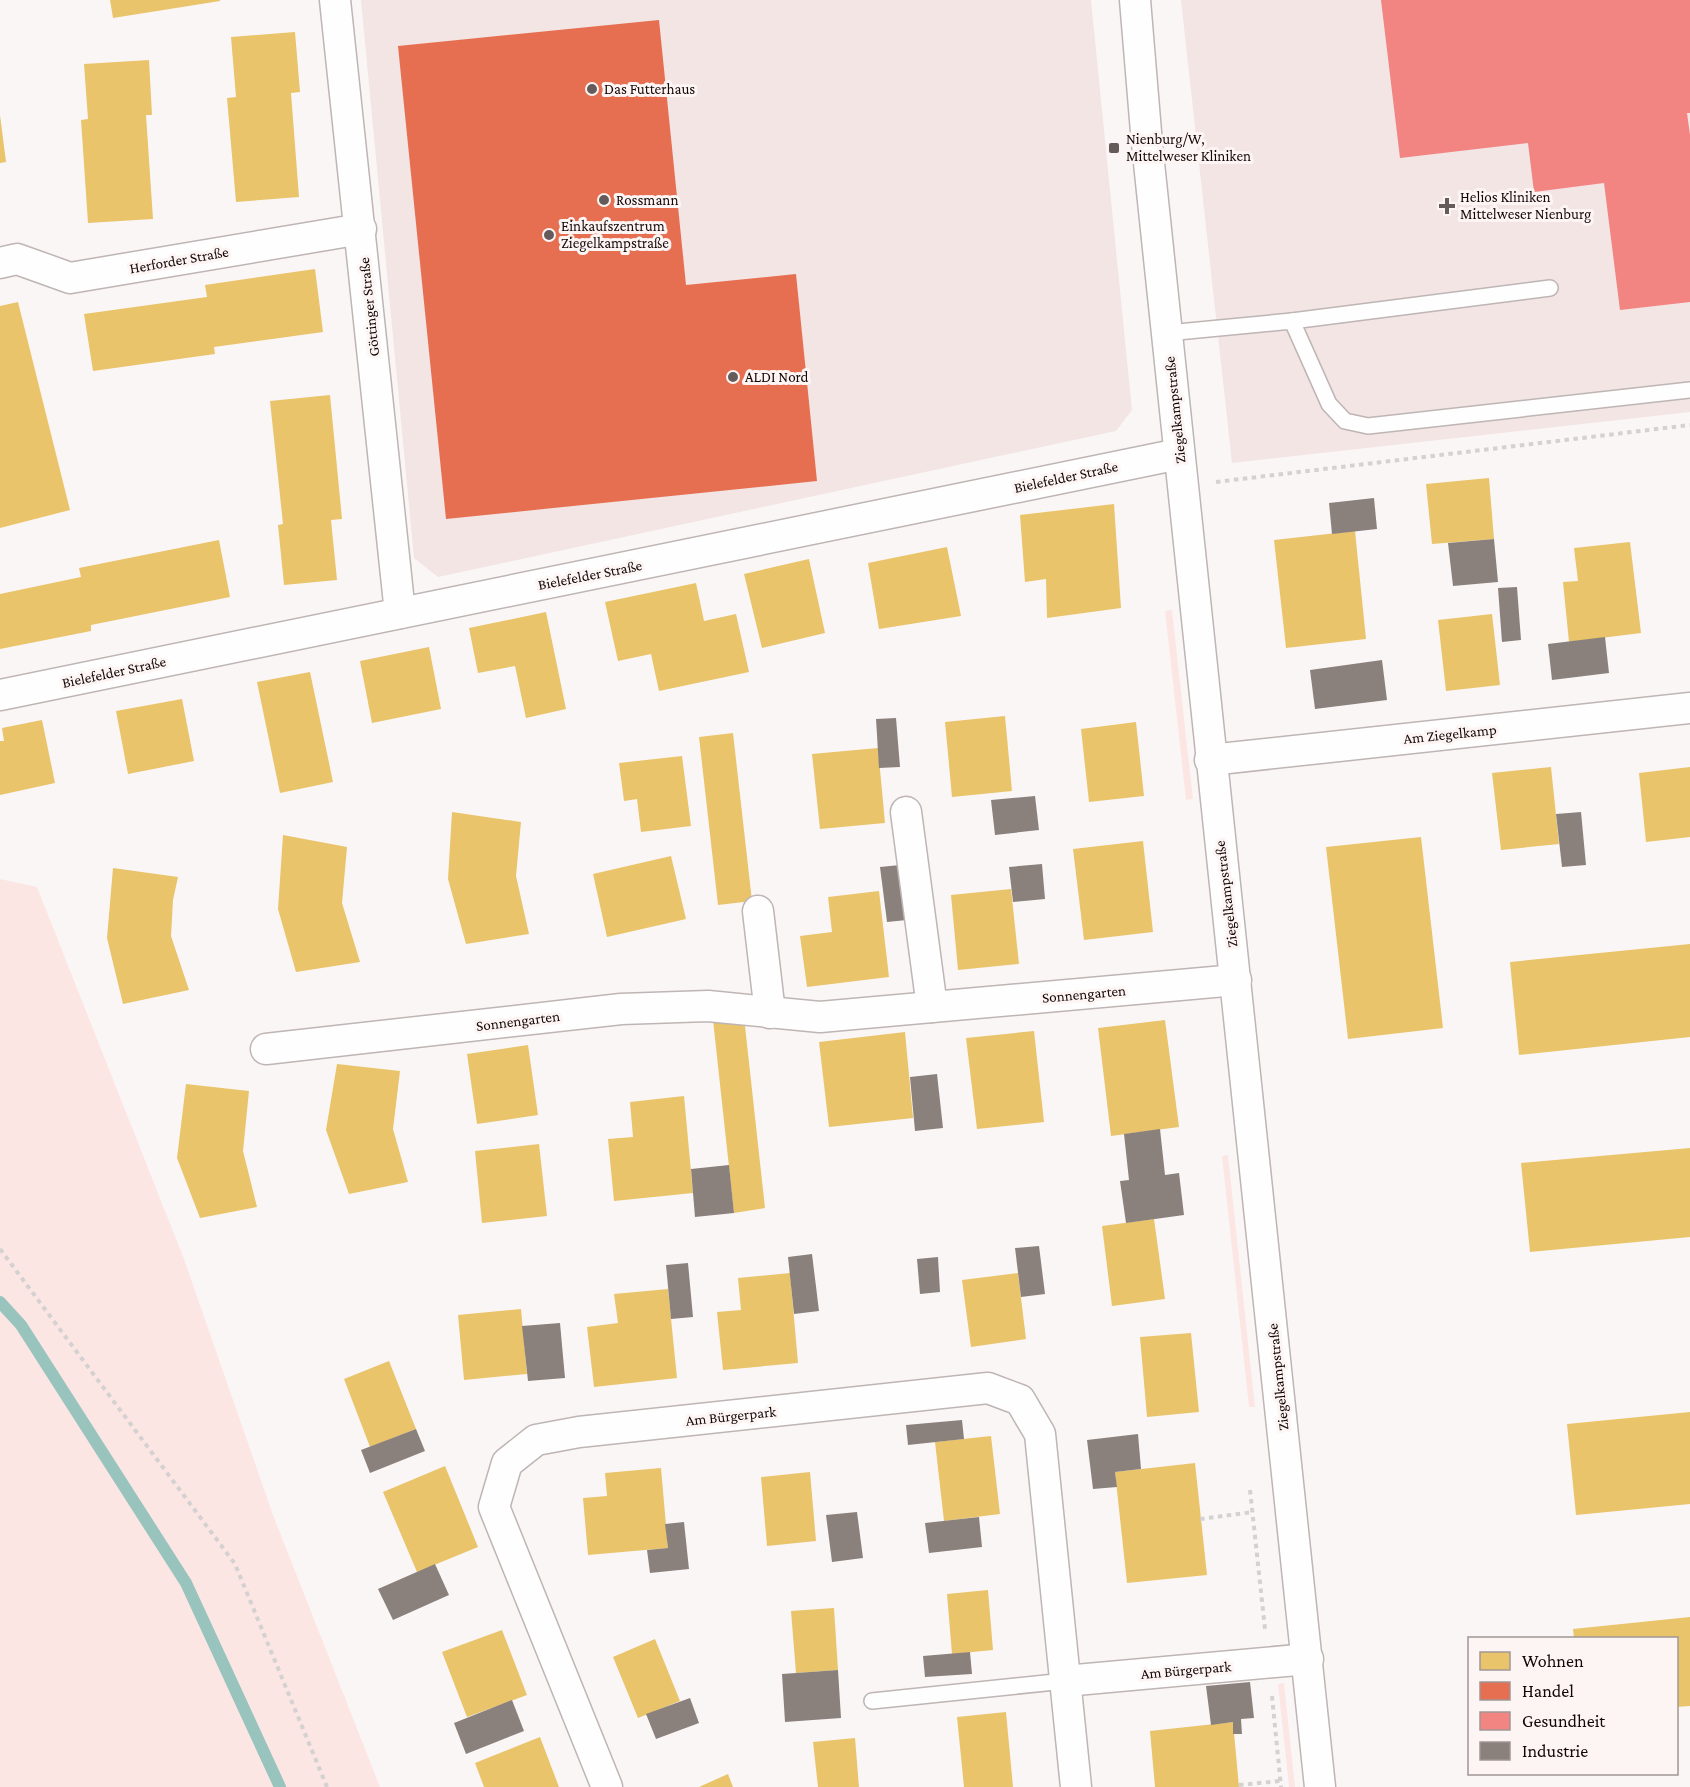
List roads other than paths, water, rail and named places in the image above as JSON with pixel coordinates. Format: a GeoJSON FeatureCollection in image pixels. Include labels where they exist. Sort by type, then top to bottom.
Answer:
{"type":"FeatureCollection","features":[{"type":"Feature","properties":{"kind":"street","name":"Göttinger Straße"},"geometry":{"type":"LineString","coordinates":[[336,0],[400,613]]}},
{"type":"Feature","properties":{"kind":"street","name":"Ziegelkampstraße"},"geometry":{"type":"LineString","coordinates":[[1135,0],[1147,144],[1210,760],[1236,980],[1320,1787]]}},
{"type":"Feature","properties":{"kind":"street","name":"Herforder Straße"},"geometry":{"type":"LineString","coordinates":[[0,263],[17,259],[70,278],[361,229]]}},
{"type":"Feature","properties":{"kind":"street","name":"Bielefelder Straße"},"geometry":{"type":"LineString","coordinates":[[0,695],[1179,454]]}},
{"type":"Feature","properties":{"kind":"street","name":"Am Ziegelkamp"},"geometry":{"type":"LineString","coordinates":[[1210,760],[1690,708]]}},
{"type":"Feature","properties":{"kind":"street"},"geometry":{"type":"LineString","coordinates":[[906,813],[932,1007]]}},
{"type":"Feature","properties":{"kind":"street"},"geometry":{"type":"LineString","coordinates":[[758,911],[770,1012]]}},
{"type":"Feature","properties":{"kind":"street","name":"Sonnengarten"},"geometry":{"type":"LineString","coordinates":[[266,1049],[621,1009],[708,1006],[820,1017],[1236,980]]}},
{"type":"Feature","properties":{"kind":"street","name":"Am Bürgerpark"},"geometry":{"type":"LineString","coordinates":[[607,1787],[494,1507],[507,1463],[536,1440],[579,1432],[988,1388],[1020,1400],[1040,1434],[1076,1787]]}},
{"type":"Feature","properties":{"kind":"street","name":"Am Bürgerpark"},"geometry":{"type":"LineString","coordinates":[[1065,1681],[1308,1659]]}},
{"type":"Feature","properties":{"kind":"lane"},"geometry":{"type":"LineString","coordinates":[[1167,333],[1292,321],[1550,288]]}},
{"type":"Feature","properties":{"kind":"lane"},"geometry":{"type":"LineString","coordinates":[[1292,321],[1329,404],[1345,421],[1368,426],[1690,390]]}},
{"type":"Feature","properties":{"kind":"lane"},"geometry":{"type":"LineString","coordinates":[[872,1701],[1065,1681]]}},
{"type":"Feature","properties":{"kind":"waterway"},"geometry":{"type":"LineString","coordinates":[[0,1302],[21,1325],[186,1583],[280,1787]]}},
{"type":"Feature","properties":{"kind":"place","name":"Das Futterhaus"},"geometry":{"type":"Point","coordinates":[592,89]}},
{"type":"Feature","properties":{"kind":"place","name":"Nienburg/W, Mittelweser Kliniken"},"geometry":{"type":"Point","coordinates":[1114,148]}},
{"type":"Feature","properties":{"kind":"place","name":"Rossmann"},"geometry":{"type":"Point","coordinates":[604,200]}},
{"type":"Feature","properties":{"kind":"place","name":"Helios Kliniken Mittelweser Nienburg"},"geometry":{"type":"Point","coordinates":[1447,206]}},
{"type":"Feature","properties":{"kind":"place","name":"Einkaufszentrum Ziegelkampstraße"},"geometry":{"type":"Point","coordinates":[549,235]}},
{"type":"Feature","properties":{"kind":"place","name":"ALDI Nord"},"geometry":{"type":"Point","coordinates":[733,377]}}]}
